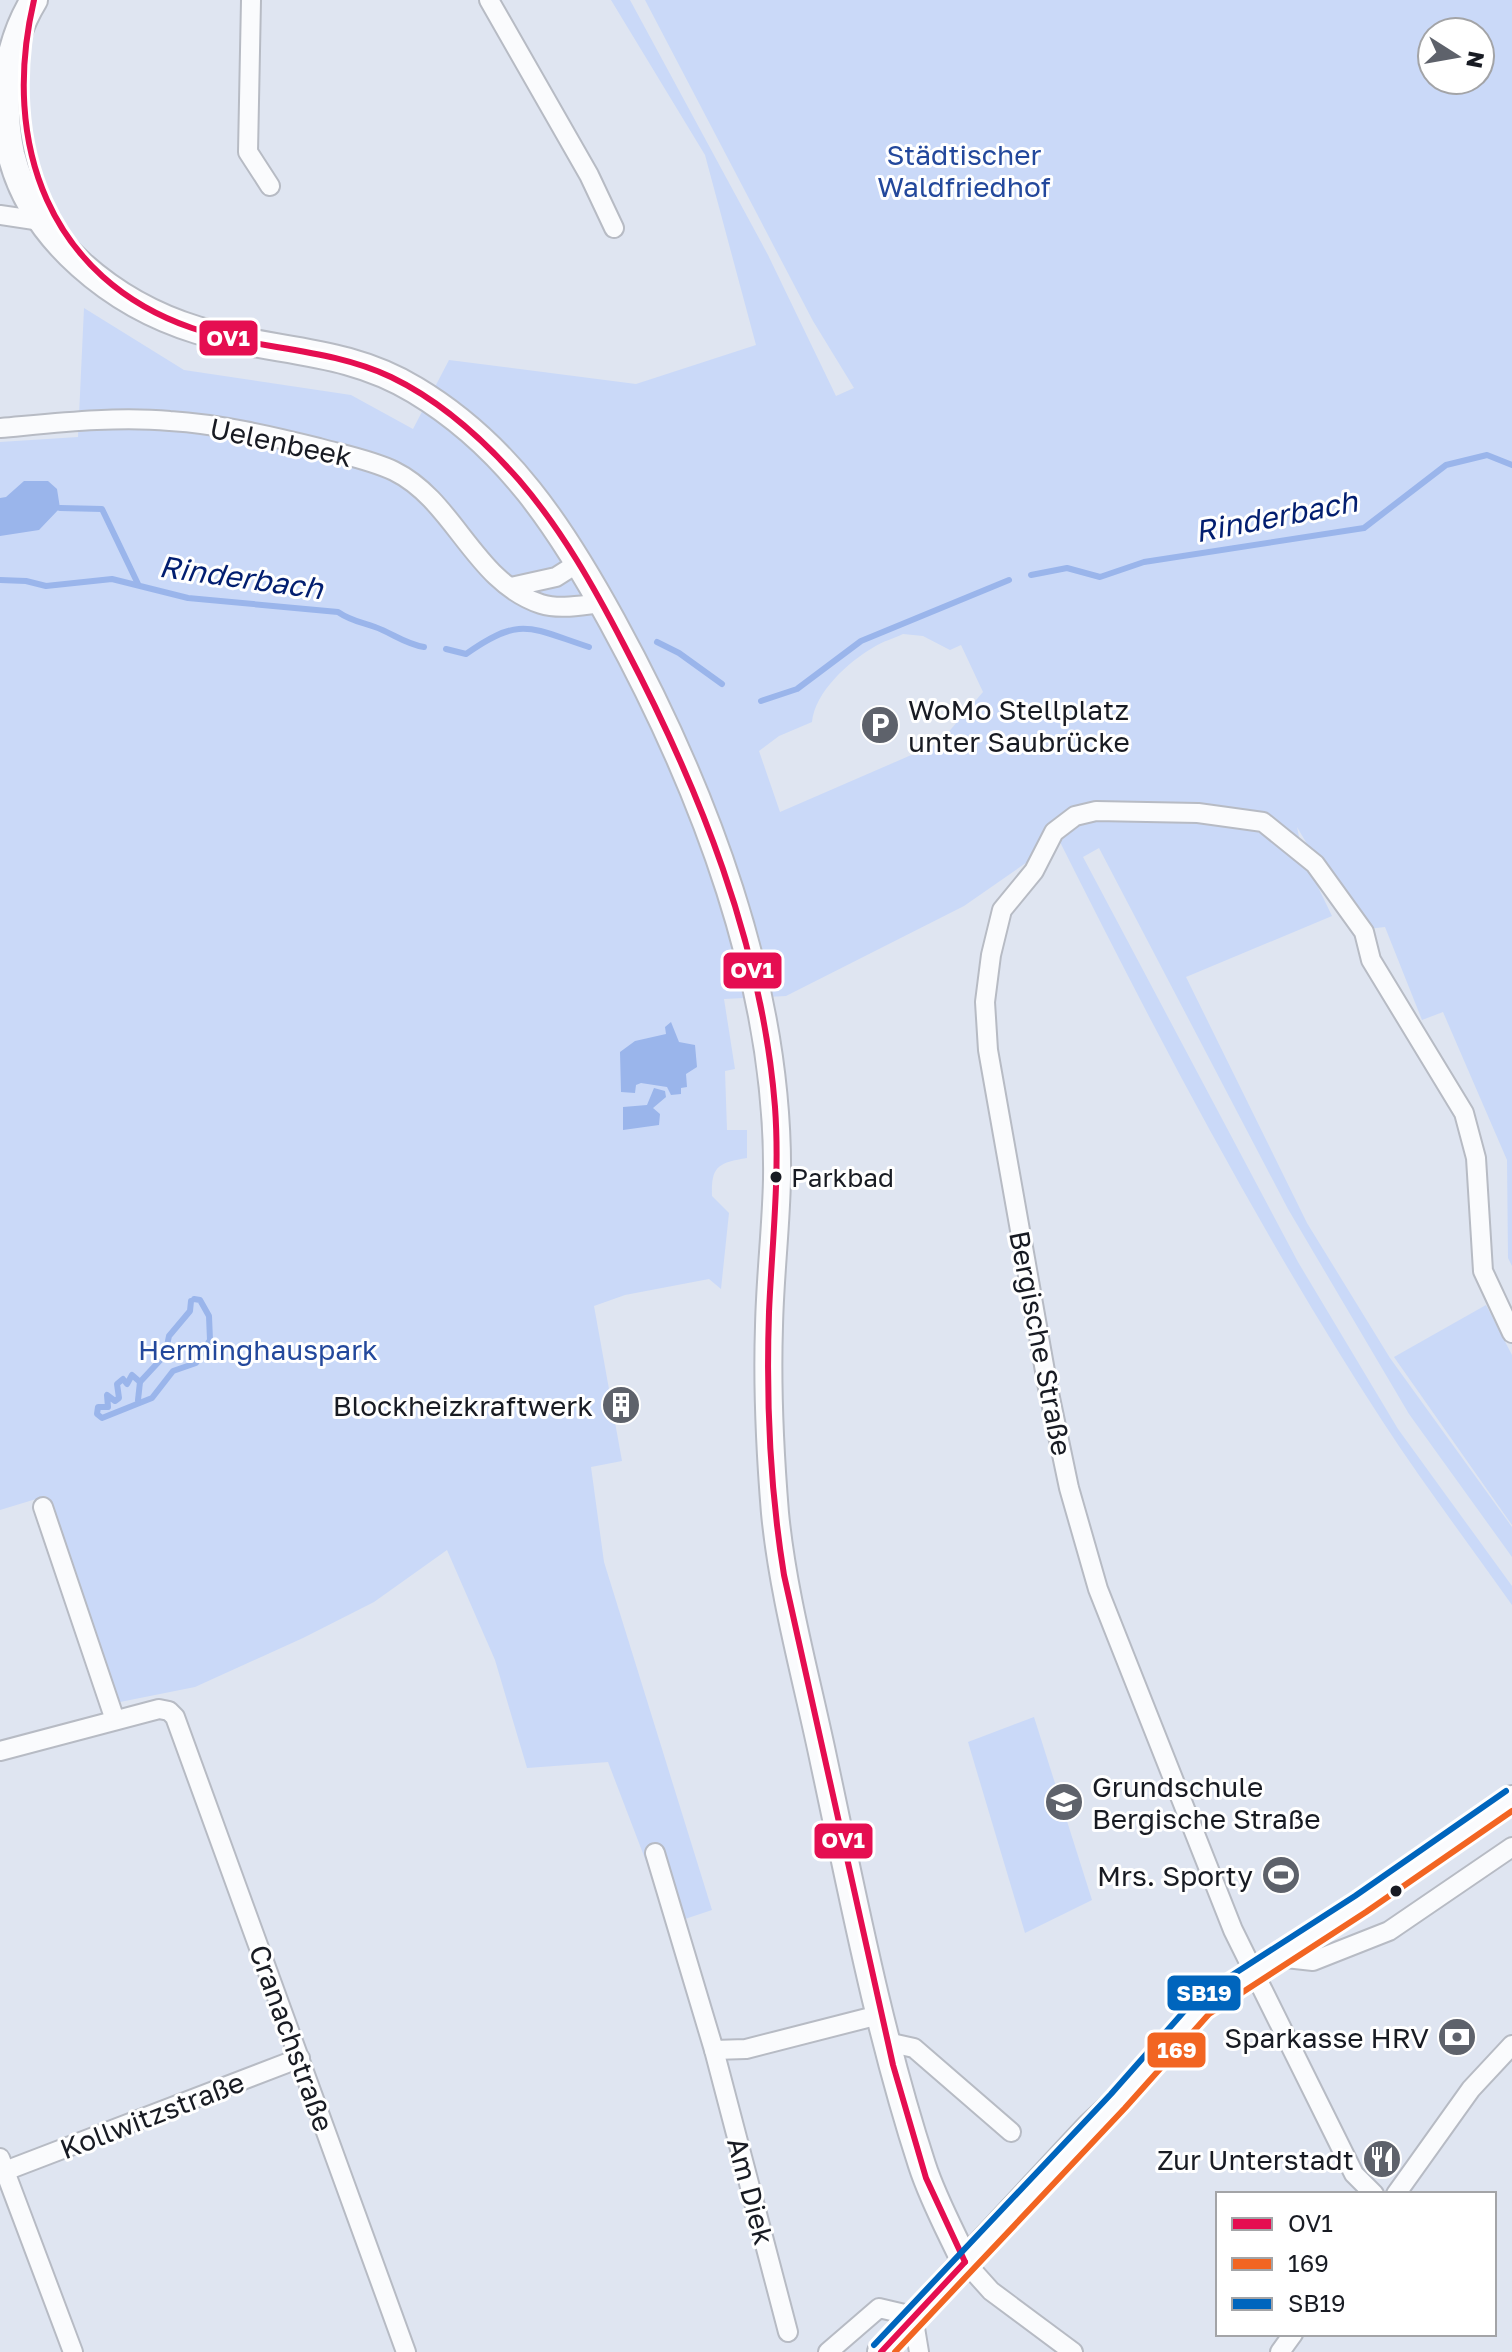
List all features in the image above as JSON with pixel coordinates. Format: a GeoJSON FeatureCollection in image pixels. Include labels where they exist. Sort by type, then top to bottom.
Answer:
{"type":"FeatureCollection","features":[{"type":"Feature","properties":{"kind":"street"},"geometry":{"type":"LineString","coordinates":[[34,0],[14,44],[4,109],[14,167],[25,196],[41,221],[69,253],[103,283],[149,311],[199,331],[359,363],[410,386],[470,426],[522,481],[555,523],[602,603],[664,722],[709,827],[752,970],[763,1025],[777,1175],[768,1332],[775,1517],[879,2015],[922,2165],[965,2262],[991,2291],[1073,2352]]}},
{"type":"Feature","properties":{"kind":"street"},"geometry":{"type":"LineString","coordinates":[[251,0],[248,152],[270,186]]}},
{"type":"Feature","properties":{"kind":"street"},"geometry":{"type":"LineString","coordinates":[[489,0],[589,175],[614,228]]}},
{"type":"Feature","properties":{"kind":"street"},"geometry":{"type":"LineString","coordinates":[[0,215],[41,221]]}},
{"type":"Feature","properties":{"kind":"street","name":"Uelenbeek"},"geometry":{"type":"LineString","coordinates":[[0,428],[68,421],[169,420],[293,442],[374,463],[396,472],[430,497],[465,544],[511,587],[549,605],[602,603]]}},
{"type":"Feature","properties":{"kind":"street"},"geometry":{"type":"LineString","coordinates":[[511,587],[556,577],[578,563]]}},
{"type":"Feature","properties":{"kind":"street","name":"Bergische Straße"},"geometry":{"type":"LineString","coordinates":[[1372,2192],[1354,2174],[1233,1930],[1098,1589],[1069,1488],[1013,1204],[988,1050],[985,1002],[991,955],[1002,910],[1034,871],[1054,832],[1084,813],[1143,810],[1237,816],[1263,822],[1315,864],[1364,932],[1371,960],[1464,1113],[1476,1158],[1483,1271],[1512,1333]]}},
{"type":"Feature","properties":{"kind":"street"},"geometry":{"type":"LineString","coordinates":[[0,1751],[115,1720],[43,1507]]}},
{"type":"Feature","properties":{"kind":"street","name":"Cranachstraße"},"geometry":{"type":"LineString","coordinates":[[115,1720],[159,1709],[169,1711],[177,1724],[406,2352]]}},
{"type":"Feature","properties":{"kind":"street"},"geometry":{"type":"LineString","coordinates":[[881,2352],[1090,2127],[1118,2101],[1202,2006],[1512,1799]]}},
{"type":"Feature","properties":{"kind":"street"},"geometry":{"type":"LineString","coordinates":[[1277,1957],[1313,1961],[1389,1931],[1512,1847]]}},
{"type":"Feature","properties":{"kind":"street","name":"Am Diek"},"geometry":{"type":"LineString","coordinates":[[655,1853],[714,2050],[788,2332]]}},
{"type":"Feature","properties":{"kind":"street"},"geometry":{"type":"LineString","coordinates":[[714,2050],[746,2049],[879,2015]]}},
{"type":"Feature","properties":{"kind":"street"},"geometry":{"type":"LineString","coordinates":[[887,2042],[914,2048],[1011,2132]]}},
{"type":"Feature","properties":{"kind":"street"},"geometry":{"type":"LineString","coordinates":[[1397,2192],[1471,2089],[1512,2045]]}},
{"type":"Feature","properties":{"kind":"street","name":"Kollwitzstraße"},"geometry":{"type":"LineString","coordinates":[[2,2164],[300,2058]]}},
{"type":"Feature","properties":{"kind":"street"},"geometry":{"type":"LineString","coordinates":[[2,2164],[73,2352]]}},
{"type":"Feature","properties":{"kind":"street"},"geometry":{"type":"LineString","coordinates":[[828,2352],[879,2308],[913,2316]]}},
{"type":"Feature","properties":{"kind":"street"},"geometry":{"type":"LineString","coordinates":[[913,2316],[919,2352]]}},
{"type":"Feature","properties":{"kind":"green space"},"geometry":{"type":"Polygon","coordinates":[[[611,0],[630,0],[768,255],[836,396],[854,388],[813,321],[645,0],[1512,0],[1512,1266],[1508,1258],[1507,1160],[1443,1012],[1422,1020],[1385,927],[1358,930],[1297,827],[1303,856],[1332,916],[1186,977],[1307,1223],[1390,1358],[1512,1527],[1512,1557],[1409,1414],[1288,1209],[1099,848],[1083,857],[1298,1262],[1398,1429],[1512,1586],[1512,1605],[1430,1492],[1338,1352],[1295,1280],[1173,1062],[1059,840],[964,906],[786,996],[724,999],[735,1069],[725,1071],[727,1130],[747,1130],[747,1158],[723,1164],[713,1178],[712,1196],[729,1213],[721,1289],[709,1279],[625,1295],[594,1306],[622,1461],[591,1467],[604,1562],[712,1910],[670,1924],[608,1762],[527,1768],[495,1660],[447,1550],[374,1602],[303,1638],[195,1687],[120,1702],[46,1496],[0,1510],[0,442],[78,437],[84,308],[184,370],[351,395],[413,429],[449,360],[636,384],[756,345],[705,155],[611,0]],[[903,634],[864,653],[826,689],[814,711],[812,722],[779,736],[759,751],[780,812],[939,743],[983,692],[961,645],[950,650],[923,636],[903,634]]]}},
{"type":"Feature","properties":{"kind":"green space"},"geometry":{"type":"Polygon","coordinates":[[[1486,1305],[1512,1355],[1512,1525],[1394,1357],[1486,1305]]]}},
{"type":"Feature","properties":{"kind":"green space"},"geometry":{"type":"Polygon","coordinates":[[[1034,1717],[1092,1900],[1025,1933],[968,1742],[1034,1717]]]}},
{"type":"Feature","properties":{"kind":"water"},"geometry":{"type":"Polygon","coordinates":[[[24,481],[48,481],[57,489],[60,508],[39,530],[0,536],[0,498],[6,497],[24,481]]]}},
{"type":"Feature","properties":{"kind":"water"},"geometry":{"type":"Polygon","coordinates":[[[671,1022],[679,1042],[695,1045],[697,1067],[686,1074],[687,1087],[681,1088],[681,1094],[671,1095],[667,1087],[641,1083],[636,1085],[635,1093],[621,1092],[620,1052],[635,1041],[666,1034],[665,1027],[671,1022]]]}},
{"type":"Feature","properties":{"kind":"water"},"geometry":{"type":"Polygon","coordinates":[[[654,1088],[665,1091],[666,1097],[653,1108],[660,1114],[659,1125],[623,1130],[623,1107],[647,1105],[654,1088]]]}},
{"type":"Feature","properties":{"kind":"waterway","name":"Rinderbach"},"geometry":{"type":"LineString","coordinates":[[1031,575],[1067,568],[1100,577],[1144,562],[1364,528],[1446,465],[1487,455],[1512,465]]}},
{"type":"Feature","properties":{"kind":"waterway"},"geometry":{"type":"LineString","coordinates":[[60,508],[102,509],[138,584]]}},
{"type":"Feature","properties":{"kind":"waterway","name":"Rinderbach"},"geometry":{"type":"LineString","coordinates":[[0,580],[46,586],[112,579],[188,598],[338,612],[424,647]]}},
{"type":"Feature","properties":{"kind":"waterway","name":"Rinderbach"},"geometry":{"type":"LineString","coordinates":[[761,701],[797,689],[861,641],[1009,580]]}},
{"type":"Feature","properties":{"kind":"waterway","name":"Rinderbach"},"geometry":{"type":"LineString","coordinates":[[446,649],[466,654],[500,634],[526,629],[589,647]]}},
{"type":"Feature","properties":{"kind":"waterway","name":"Rinderbach"},"geometry":{"type":"LineString","coordinates":[[657,642],[679,653],[722,684]]}},
{"type":"Feature","properties":{"kind":"waterway"},"geometry":{"type":"LineString","coordinates":[[191,1301],[190,1311],[169,1336],[165,1355],[140,1382],[132,1375],[127,1384],[123,1379],[117,1384],[119,1398],[115,1401],[107,1395],[108,1407],[98,1407],[97,1414],[102,1418],[152,1398],[173,1371],[196,1363],[210,1340],[209,1316],[200,1300],[194,1299]]}},
{"type":"Feature","properties":{"kind":"waterway"},"geometry":{"type":"LineString","coordinates":[[138,1400],[140,1382]]}},
{"type":"Feature","properties":{"kind":"transit line","name":"OV1"},"geometry":{"type":"LineString","coordinates":[[34,0],[25,54],[24,106],[32,155],[47,200],[71,241],[103,276],[143,306],[216,335],[367,367],[427,397],[476,436],[535,499],[576,560],[613,623],[651,699],[701,811],[723,868],[756,986],[768,1046],[775,1107],[776,1184],[768,1378],[772,1477],[784,1575],[893,2065],[926,2178],[965,2262]]}},
{"type":"Feature","properties":{"kind":"transit line","name":"SB19"},"geometry":{"type":"LineString","coordinates":[[874,2345],[1111,2094],[1195,1999],[1355,1896],[1506,1791]]}},
{"type":"Feature","properties":{"kind":"transit line","name":"169"},"geometry":{"type":"LineString","coordinates":[[895,2352],[1125,2108],[1209,2014],[1366,1912],[1512,1811]]}},
{"type":"Feature","properties":{"kind":"transit line","name":"OV1"},"geometry":{"type":"LineString","coordinates":[[881,2352],[965,2262]]}},
{"type":"Feature","properties":{"kind":"place","name":"WoMo Stellplatz unter Saubrücke"},"geometry":{"type":"Point","coordinates":[880,725]}},
{"type":"Feature","properties":{"kind":"place","name":"Parkbad"},"geometry":{"type":"Point","coordinates":[776,1177]}},
{"type":"Feature","properties":{"kind":"place","name":"Blockheizkraftwerk"},"geometry":{"type":"Point","coordinates":[621,1405]}},
{"type":"Feature","properties":{"kind":"place","name":"Grundschule Bergische Straße"},"geometry":{"type":"Point","coordinates":[1064,1802]}},
{"type":"Feature","properties":{"kind":"place","name":"Mrs. Sporty"},"geometry":{"type":"Point","coordinates":[1281,1875]}},
{"type":"Feature","properties":{"kind":"place","name":"Sparkasse HRV"},"geometry":{"type":"Point","coordinates":[1457,2037]}},
{"type":"Feature","properties":{"kind":"place","name":"Zur Unterstadt"},"geometry":{"type":"Point","coordinates":[1382,2159]}},
{"type":"Feature","properties":{"kind":"park label","name":"Städtischer Waldfriedhof"},"geometry":{"type":"Point","coordinates":[964,170]}},
{"type":"Feature","properties":{"kind":"park label","name":"Herminghauspark"},"geometry":{"type":"Point","coordinates":[258,1349]}}]}
